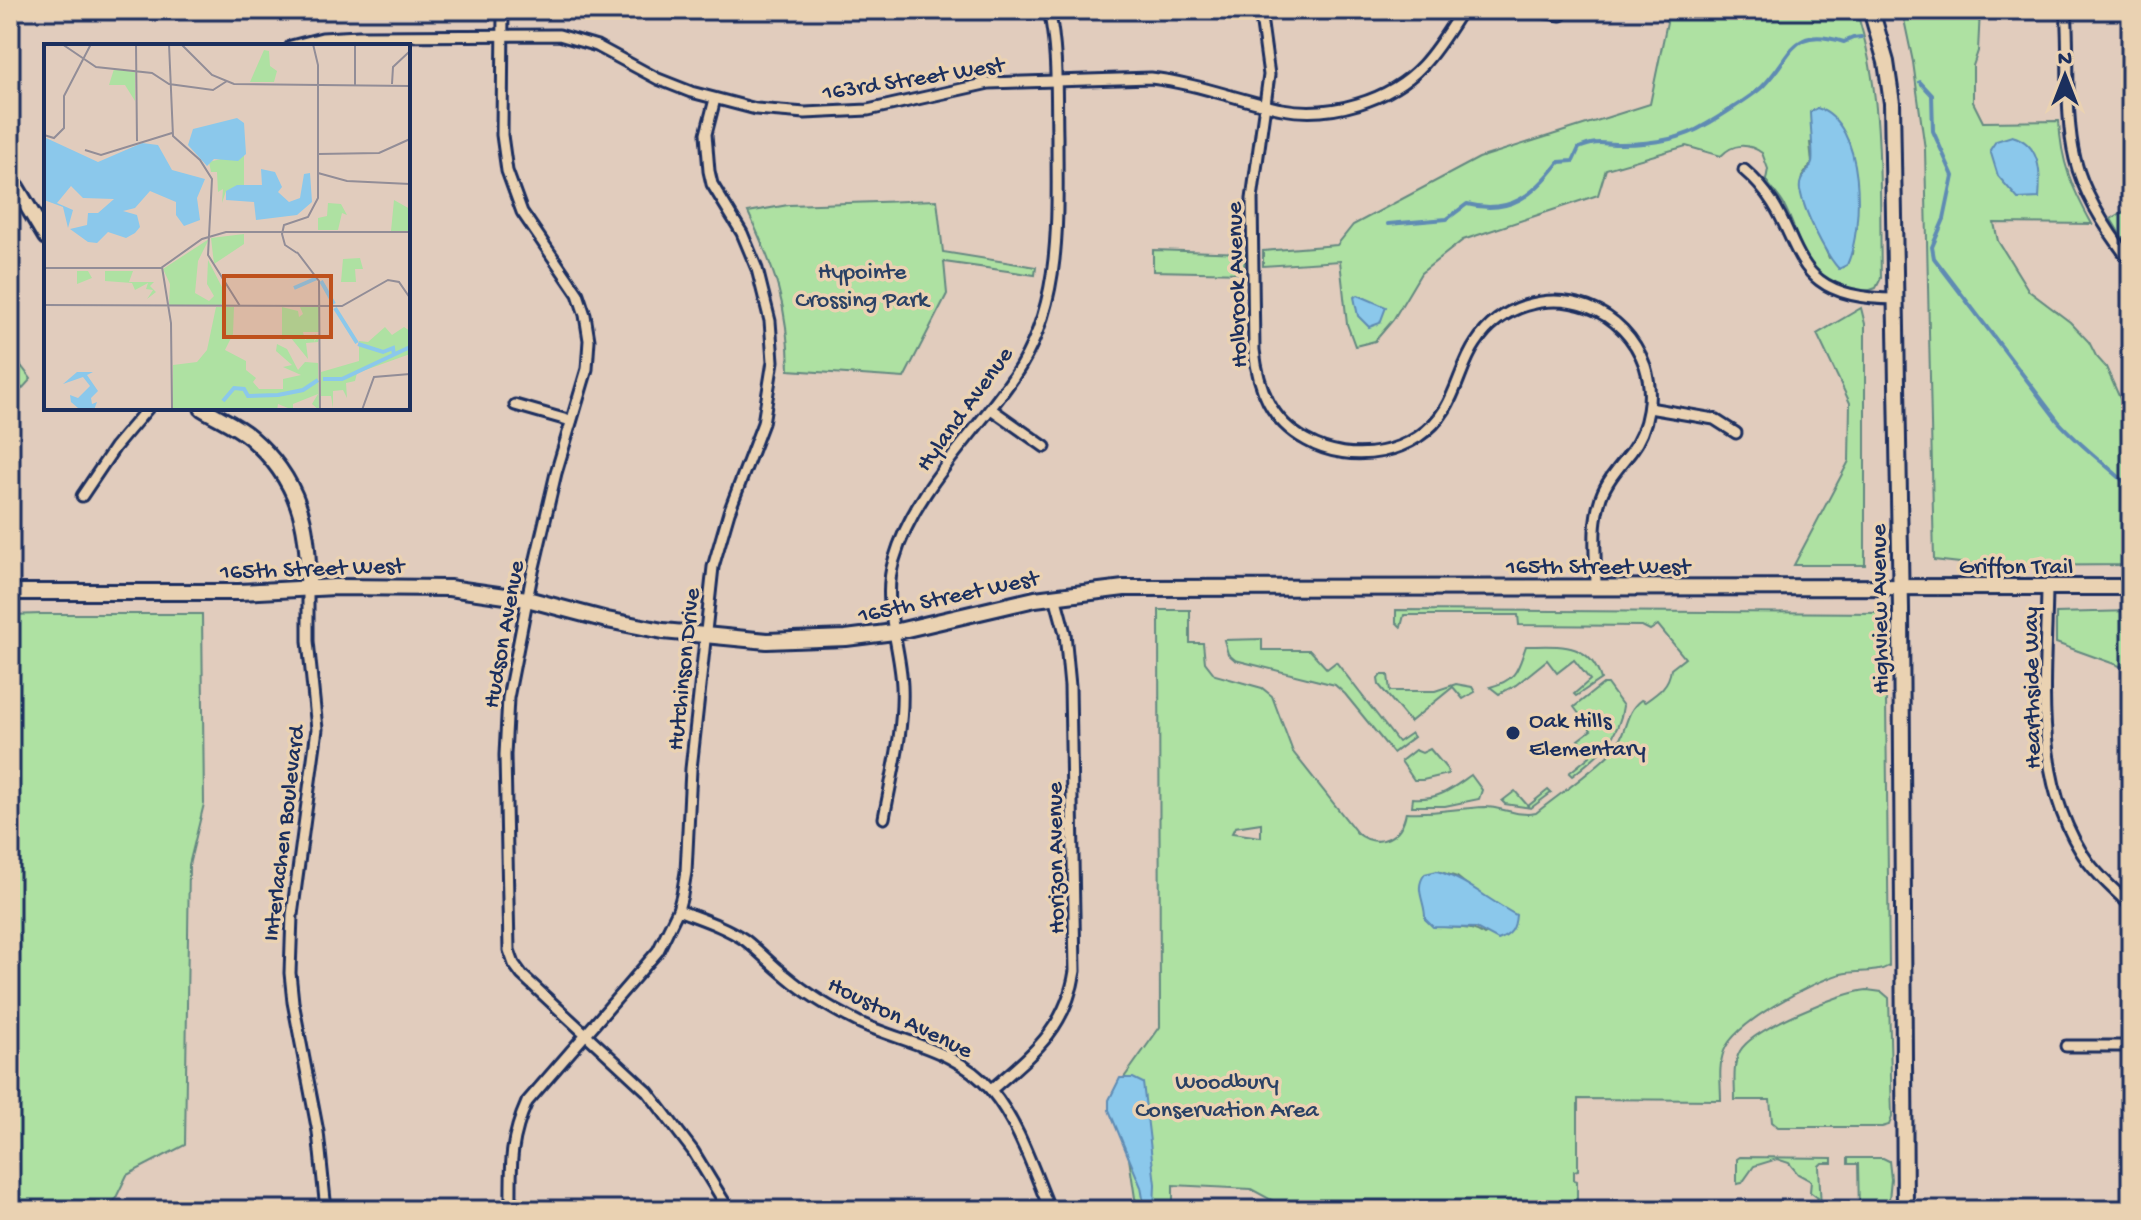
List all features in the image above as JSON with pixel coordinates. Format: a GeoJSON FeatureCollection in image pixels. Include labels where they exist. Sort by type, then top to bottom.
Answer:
{"type":"FeatureCollection","features":[{"type":"Feature","properties":{"kind":"street","name":"Hudson Avenue"},"geometry":{"type":"LineString","coordinates":[[503,10],[502,135],[510,183],[529,224],[573,285],[589,327],[587,369],[571,421],[512,672],[505,731],[509,950],[522,975],[648,1092],[671,1121],[729,1210]]}},
{"type":"Feature","properties":{"kind":"street","name":"Hyland Avenue"},"geometry":{"type":"LineString","coordinates":[[884,818],[902,721],[902,683],[889,587],[893,563],[905,528],[922,499],[1024,361],[1050,294],[1057,244],[1056,79],[1049,10]]}},
{"type":"Feature","properties":{"kind":"street","name":"Holbrook Avenue"},"geometry":{"type":"LineString","coordinates":[[1260,10],[1268,58],[1252,199],[1255,360],[1264,398],[1281,420],[1300,437],[1325,449],[1348,454],[1379,452],[1403,445],[1428,429],[1444,411],[1468,356],[1483,333],[1510,312],[1543,301],[1577,303],[1595,309],[1622,327],[1641,356],[1647,373],[1649,408],[1634,448],[1602,493],[1595,532],[1596,587]]}},
{"type":"Feature","properties":{"kind":"street","name":"163rd Street West"},"geometry":{"type":"LineString","coordinates":[[302,44],[340,37],[545,34],[583,42],[609,52],[658,79],[715,99],[774,111],[835,113],[898,105],[973,85],[1056,79],[1151,78],[1172,80],[1287,110],[1326,111],[1379,95],[1406,80],[1424,64],[1462,10]]}},
{"type":"Feature","properties":{"kind":"street"},"geometry":{"type":"LineString","coordinates":[[1528,10],[1561,15]]}},
{"type":"Feature","properties":{"kind":"street","name":"Highview Avenue"},"geometry":{"type":"LineString","coordinates":[[1871,10],[1886,62],[1892,103],[1901,586],[1905,1210]]}},
{"type":"Feature","properties":{"kind":"street"},"geometry":{"type":"LineString","coordinates":[[2066,10],[2072,138],[2076,161],[2103,220],[2131,262]]}},
{"type":"Feature","properties":{"kind":"street","name":"Hutchinson Drive"},"geometry":{"type":"LineString","coordinates":[[511,1210],[511,1155],[515,1128],[527,1102],[658,951],[678,910],[686,872],[689,797],[716,552],[763,423],[773,361],[770,321],[757,269],[742,233],[712,184],[709,171],[706,134],[715,99]]}},
{"type":"Feature","properties":{"kind":"street"},"geometry":{"type":"LineString","coordinates":[[1744,170],[1771,197],[1800,259],[1820,281],[1833,289],[1861,298],[1896,299]]}},
{"type":"Feature","properties":{"kind":"street"},"geometry":{"type":"LineString","coordinates":[[10,177],[44,234]]}},
{"type":"Feature","properties":{"kind":"street"},"geometry":{"type":"LineString","coordinates":[[515,405],[571,421]]}},
{"type":"Feature","properties":{"kind":"street"},"geometry":{"type":"LineString","coordinates":[[1649,408],[1714,419],[1736,433]]}},
{"type":"Feature","properties":{"kind":"street"},"geometry":{"type":"LineString","coordinates":[[991,409],[1045,447]]}},
{"type":"Feature","properties":{"kind":"street"},"geometry":{"type":"LineString","coordinates":[[82,496],[115,447],[146,410]]}},
{"type":"Feature","properties":{"kind":"street","name":"Interlachen Boulevard"},"geometry":{"type":"LineString","coordinates":[[205,410],[250,437],[277,466],[304,515],[308,534],[308,641],[317,729],[292,915],[290,973],[318,1132],[326,1210]]}},
{"type":"Feature","properties":{"kind":"street","name":"165th Street West"},"geometry":{"type":"LineString","coordinates":[[10,592],[449,588],[527,599],[633,626],[705,637],[804,641],[894,632],[1055,596],[1124,588],[1901,586]]}},
{"type":"Feature","properties":{"kind":"street","name":"Griffon Trail"},"geometry":{"type":"LineString","coordinates":[[1901,586],[2131,587]]}},
{"type":"Feature","properties":{"kind":"street","name":"Hearthside Way"},"geometry":{"type":"LineString","coordinates":[[2047,588],[2045,727],[2053,785],[2066,821],[2087,861],[2131,906]]}},
{"type":"Feature","properties":{"kind":"street","name":"Horizon Avenue"},"geometry":{"type":"LineString","coordinates":[[991,1090],[1052,1032],[1069,997],[1075,971],[1070,686],[1065,633],[1055,596]]}},
{"type":"Feature","properties":{"kind":"street","name":"Houston Avenue"},"geometry":{"type":"LineString","coordinates":[[678,910],[716,924],[745,940],[786,976],[836,1010],[873,1029],[934,1049],[955,1060],[991,1090],[1015,1129],[1050,1210]]}},
{"type":"Feature","properties":{"kind":"street"},"geometry":{"type":"LineString","coordinates":[[2066,1046],[2131,1046]]}},
{"type":"Feature","properties":{"kind":"green space"},"geometry":{"type":"Polygon","coordinates":[[[1661,10],[1856,10],[1872,76],[1879,143],[1881,278],[1876,288],[1853,290],[1819,273],[1804,254],[1784,205],[1766,180],[1768,169],[1762,153],[1741,146],[1721,156],[1686,146],[1606,169],[1598,195],[1463,240],[1421,273],[1393,320],[1375,341],[1355,346],[1347,324],[1340,261],[1263,266],[1263,251],[1337,245],[1353,225],[1479,158],[1650,104],[1667,22],[1661,10]],[[1847,139],[1810,143],[1812,163],[1802,177],[1800,190],[1829,258],[1852,254],[1857,196],[1852,153],[1847,139]]]}},
{"type":"Feature","properties":{"kind":"green space"},"geometry":{"type":"Polygon","coordinates":[[[1902,10],[1980,10],[1978,51],[1973,66],[1973,102],[1983,122],[2059,121],[2069,175],[2092,224],[1994,223],[1998,241],[2029,291],[2070,322],[2089,342],[2106,367],[2131,423],[2131,565],[1986,566],[1934,560],[1925,149],[1902,10]]]}},
{"type":"Feature","properties":{"kind":"green space","name":"Hypointe Crossing Park"},"geometry":{"type":"Polygon","coordinates":[[[937,200],[943,252],[1036,267],[1035,275],[944,262],[947,294],[904,378],[789,370],[783,307],[766,252],[748,212],[788,205],[937,200]]]}},
{"type":"Feature","properties":{"kind":"green space"},"geometry":{"type":"Polygon","coordinates":[[[2131,207],[2131,234],[2123,239],[2111,219],[2131,207]]]}},
{"type":"Feature","properties":{"kind":"green space"},"geometry":{"type":"Polygon","coordinates":[[[1153,250],[1245,253],[1244,273],[1153,271],[1153,250]]]}},
{"type":"Feature","properties":{"kind":"green space"},"geometry":{"type":"Polygon","coordinates":[[[1861,308],[1865,324],[1865,565],[1794,565],[1849,461],[1850,403],[1817,334],[1861,308]]]}},
{"type":"Feature","properties":{"kind":"green space"},"geometry":{"type":"Polygon","coordinates":[[[10,351],[31,379],[10,402],[10,351]]]}},
{"type":"Feature","properties":{"kind":"green space","name":"Woodbury Conservation Area"},"geometry":{"type":"Polygon","coordinates":[[[1159,610],[1190,610],[1190,643],[1203,643],[1205,662],[1215,675],[1262,688],[1272,696],[1293,752],[1357,833],[1373,840],[1395,834],[1406,812],[1485,807],[1523,814],[1536,813],[1607,757],[1618,743],[1635,705],[1658,692],[1668,680],[1671,669],[1685,658],[1658,625],[1650,630],[1642,626],[1519,625],[1518,615],[1404,615],[1401,627],[1396,622],[1396,610],[1885,613],[1889,966],[1828,978],[1758,1016],[1731,1040],[1724,1051],[1720,1069],[1721,1100],[1578,1099],[1578,1170],[1574,1171],[1577,1205],[1550,1201],[1550,1210],[1290,1210],[1251,1189],[1173,1185],[1173,1210],[1140,1210],[1135,1198],[1118,1086],[1160,1027],[1159,610]],[[1261,823],[1235,827],[1232,833],[1261,837],[1261,823]],[[1437,871],[1425,905],[1425,919],[1431,923],[1469,929],[1484,935],[1515,915],[1481,896],[1457,877],[1437,871]]]}},
{"type":"Feature","properties":{"kind":"green space"},"geometry":{"type":"Polygon","coordinates":[[[2131,611],[2131,670],[2056,643],[2056,613],[2131,611]]]}},
{"type":"Feature","properties":{"kind":"green space"},"geometry":{"type":"Polygon","coordinates":[[[202,614],[204,804],[189,865],[185,1145],[127,1175],[110,1210],[10,1210],[10,615],[202,614]]]}},
{"type":"Feature","properties":{"kind":"green space"},"geometry":{"type":"Polygon","coordinates":[[[1262,639],[1262,650],[1310,650],[1327,669],[1336,662],[1398,742],[1411,733],[1414,737],[1393,753],[1335,685],[1235,660],[1228,654],[1224,640],[1262,639]]]}},
{"type":"Feature","properties":{"kind":"green space"},"geometry":{"type":"Polygon","coordinates":[[[1526,646],[1561,646],[1581,652],[1596,667],[1601,679],[1576,696],[1574,694],[1590,680],[1574,660],[1557,673],[1547,660],[1516,685],[1499,694],[1490,687],[1512,677],[1526,646]]]}},
{"type":"Feature","properties":{"kind":"green space"},"geometry":{"type":"Polygon","coordinates":[[[1381,675],[1388,675],[1390,691],[1435,691],[1456,684],[1472,687],[1475,692],[1463,699],[1453,687],[1410,722],[1379,685],[1381,675]]]}},
{"type":"Feature","properties":{"kind":"green space"},"geometry":{"type":"Polygon","coordinates":[[[1607,684],[1623,706],[1621,718],[1612,738],[1572,776],[1569,773],[1590,756],[1578,740],[1591,730],[1574,707],[1607,684]]]}},
{"type":"Feature","properties":{"kind":"green space"},"geometry":{"type":"Polygon","coordinates":[[[1430,749],[1448,774],[1414,780],[1401,761],[1415,750],[1422,753],[1430,749]]]}},
{"type":"Feature","properties":{"kind":"green space"},"geometry":{"type":"Polygon","coordinates":[[[1471,775],[1482,790],[1479,799],[1445,806],[1412,806],[1413,798],[1438,795],[1471,775]]]}},
{"type":"Feature","properties":{"kind":"green space"},"geometry":{"type":"Polygon","coordinates":[[[1548,790],[1551,793],[1531,808],[1502,801],[1515,791],[1528,806],[1548,790]]]}},
{"type":"Feature","properties":{"kind":"green space"},"geometry":{"type":"Polygon","coordinates":[[[1867,990],[1882,992],[1889,998],[1892,1117],[1889,1125],[1778,1127],[1772,1122],[1770,1100],[1735,1100],[1736,1062],[1748,1042],[1798,1013],[1838,997],[1867,990]]]}},
{"type":"Feature","properties":{"kind":"green space"},"geometry":{"type":"Polygon","coordinates":[[[1832,1158],[1832,1163],[1819,1166],[1821,1210],[1811,1210],[1818,1198],[1810,1192],[1811,1181],[1798,1174],[1789,1163],[1777,1159],[1754,1166],[1742,1183],[1737,1184],[1737,1159],[1832,1158]]]}},
{"type":"Feature","properties":{"kind":"green space"},"geometry":{"type":"Polygon","coordinates":[[[1848,1158],[1883,1158],[1889,1161],[1888,1210],[1859,1210],[1858,1164],[1848,1164],[1848,1158]]]}},
{"type":"Feature","properties":{"kind":"water"},"geometry":{"type":"Polygon","coordinates":[[[1817,108],[1833,117],[1845,134],[1853,154],[1857,178],[1858,203],[1853,248],[1847,265],[1839,269],[1816,232],[1800,190],[1812,163],[1810,112],[1817,108]]]}},
{"type":"Feature","properties":{"kind":"water"},"geometry":{"type":"Polygon","coordinates":[[[2012,136],[2022,140],[2034,153],[2040,179],[2039,198],[2018,199],[1998,176],[1990,150],[1996,141],[2012,136]]]}},
{"type":"Feature","properties":{"kind":"water"},"geometry":{"type":"Polygon","coordinates":[[[1358,295],[1386,307],[1380,323],[1369,327],[1358,316],[1354,297],[1358,295]]]}},
{"type":"Feature","properties":{"kind":"water"},"geometry":{"type":"Polygon","coordinates":[[[1437,871],[1468,885],[1516,915],[1512,931],[1498,940],[1476,928],[1433,927],[1425,919],[1420,885],[1425,874],[1437,871]]]}},
{"type":"Feature","properties":{"kind":"water"},"geometry":{"type":"Polygon","coordinates":[[[1120,1078],[1133,1078],[1143,1083],[1155,1184],[1154,1210],[1145,1210],[1141,1187],[1109,1110],[1109,1100],[1120,1078]]]}},
{"type":"Feature","properties":{"kind":"waterway"},"geometry":{"type":"LineString","coordinates":[[1388,224],[1447,219],[1467,204],[1496,207],[1520,200],[1540,184],[1559,162],[1573,161],[1579,148],[1600,143],[1654,142],[1696,130],[1762,87],[1794,46],[1802,41],[1826,38],[1844,42],[1861,37]]}},
{"type":"Feature","properties":{"kind":"waterway"},"geometry":{"type":"LineString","coordinates":[[1920,82],[1932,95],[1933,131],[1953,176],[1944,219],[1932,247],[1934,258],[2058,421],[2131,488]]}},
{"type":"Feature","properties":{"kind":"place","name":"Oak Hills Elementary"},"geometry":{"type":"Point","coordinates":[1513,733]}}]}
